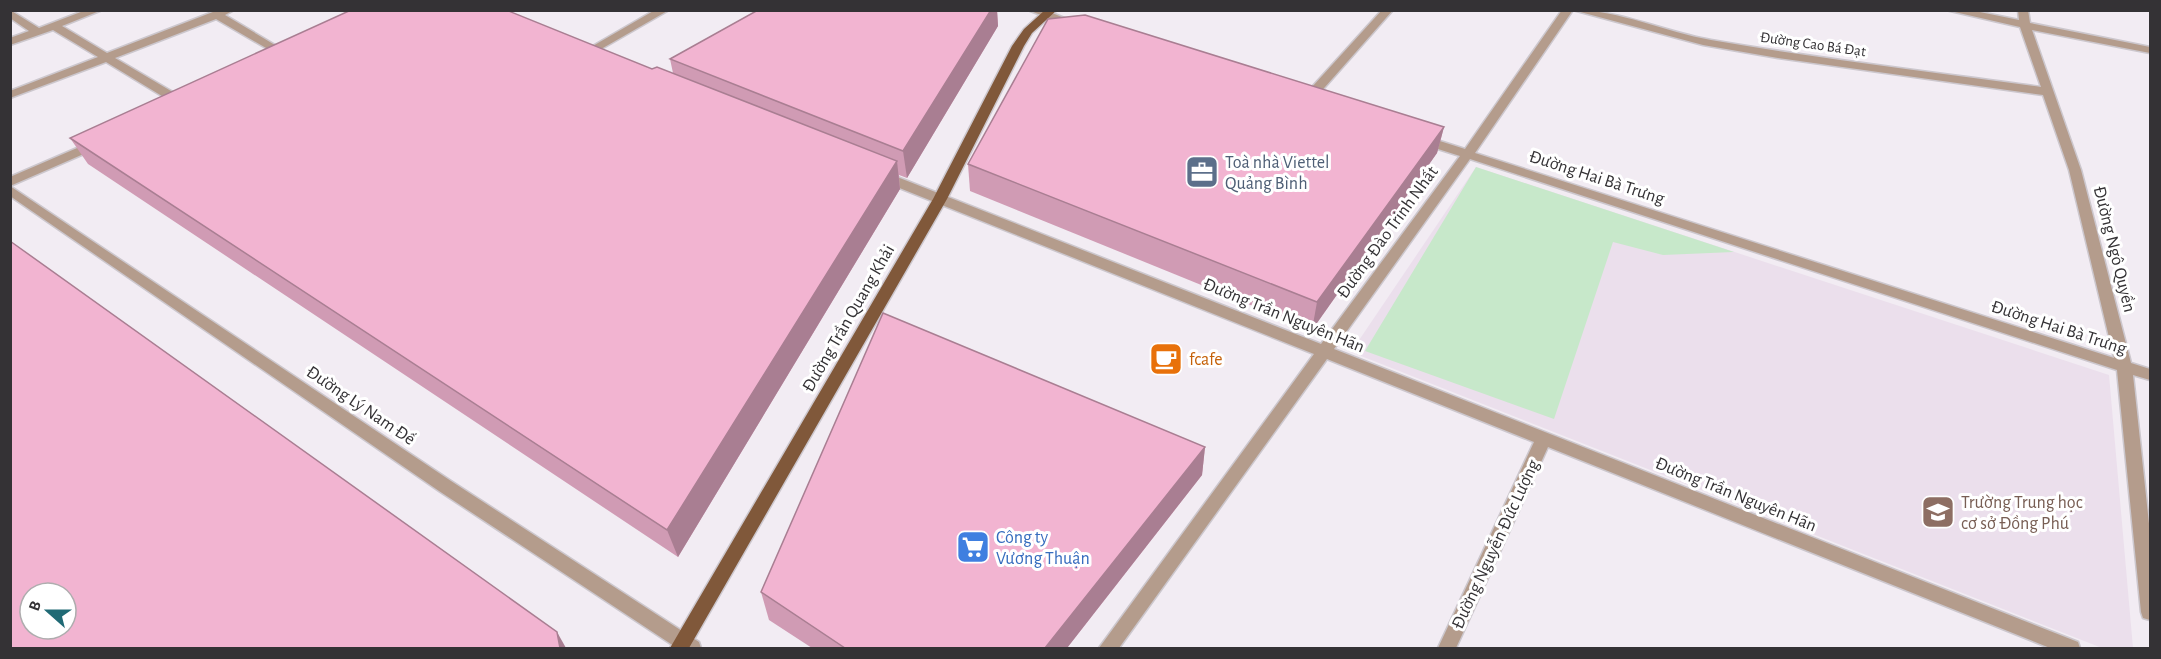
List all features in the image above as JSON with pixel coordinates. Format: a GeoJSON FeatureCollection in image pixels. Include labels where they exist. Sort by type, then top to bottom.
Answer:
{"type":"FeatureCollection","features":[{"type":"Feature","properties":{"kind":"main road","name":"Đường Trần Quang Khải"},"geometry":{"type":"LineString","coordinates":[[685,647],[940,199],[1018,46],[1043,12]]}},
{"type":"Feature","properties":{"kind":"street"},"geometry":{"type":"LineString","coordinates":[[10,42],[97,10]]}},
{"type":"Feature","properties":{"kind":"street"},"geometry":{"type":"LineString","coordinates":[[10,95],[229,10]]}},
{"type":"Feature","properties":{"kind":"street"},"geometry":{"type":"LineString","coordinates":[[569,48],[592,57],[664,10]]}},
{"type":"Feature","properties":{"kind":"street"},"geometry":{"type":"LineString","coordinates":[[1306,101],[1388,10]]}},
{"type":"Feature","properties":{"kind":"street","name":"Đường Đào Trinh Nhất"},"geometry":{"type":"LineString","coordinates":[[1108,648],[1468,154],[1568,10]]}},
{"type":"Feature","properties":{"kind":"street","name":"Đường Cao Bá Đạt"},"geometry":{"type":"LineString","coordinates":[[1578,10],[1703,42],[1778,56],[2048,92]]}},
{"type":"Feature","properties":{"kind":"street"},"geometry":{"type":"LineString","coordinates":[[1951,10],[2024,18],[2151,50]]}},
{"type":"Feature","properties":{"kind":"street"},"geometry":{"type":"LineString","coordinates":[[1043,12],[1093,30]]}},
{"type":"Feature","properties":{"kind":"street"},"geometry":{"type":"LineString","coordinates":[[10,14],[38,32]]}},
{"type":"Feature","properties":{"kind":"street"},"geometry":{"type":"LineString","coordinates":[[217,15],[289,57]]}},
{"type":"Feature","properties":{"kind":"street","name":"Đường Ngô Quyền"},"geometry":{"type":"LineString","coordinates":[[2024,18],[2075,170],[2124,367],[2151,612]]}},
{"type":"Feature","properties":{"kind":"street"},"geometry":{"type":"LineString","coordinates":[[54,26],[184,104]]}},
{"type":"Feature","properties":{"kind":"street","name":"Đường Hai Bà Trưng"},"geometry":{"type":"LineString","coordinates":[[1403,133],[2151,375]]}},
{"type":"Feature","properties":{"kind":"street"},"geometry":{"type":"LineString","coordinates":[[10,182],[108,138]]}},
{"type":"Feature","properties":{"kind":"street","name":"Đường Trần Nguyên Hãn"},"geometry":{"type":"LineString","coordinates":[[863,168],[2071,648]]}},
{"type":"Feature","properties":{"kind":"street","name":"Đường Lý Nam Đế"},"geometry":{"type":"LineString","coordinates":[[10,190],[685,647]]}},
{"type":"Feature","properties":{"kind":"street","name":"Đường Nguyễn Đức Lượng"},"geometry":{"type":"LineString","coordinates":[[1447,648],[1544,439]]}},
{"type":"Feature","properties":{"kind":"shaded area","name":"Trường Trung học cơ sở Đồng Phú"},"geometry":{"type":"Polygon","coordinates":[[[1476,167],[2109,375],[2133,648],[2102,648],[1351,352],[1476,167]]]}},
{"type":"Feature","properties":{"kind":"green space"},"geometry":{"type":"Polygon","coordinates":[[[1476,167],[1734,252],[1663,255],[1613,242],[1554,419],[1365,351],[1476,167]]]}},
{"type":"Feature","properties":{"kind":"building"},"geometry":{"type":"Polygon","coordinates":[[[351,10],[506,10],[652,69],[657,67],[897,161],[667,530],[70,138],[351,10]]]}},
{"type":"Feature","properties":{"kind":"building"},"geometry":{"type":"Polygon","coordinates":[[[758,10],[991,10],[903,151],[670,59],[758,10]]]}},
{"type":"Feature","properties":{"kind":"building","name":"Toà nhà Viettel Quảng Bình"},"geometry":{"type":"Polygon","coordinates":[[[1085,15],[1444,127],[1317,302],[968,164],[1048,19],[1085,15]]]}},
{"type":"Feature","properties":{"kind":"building"},"geometry":{"type":"Polygon","coordinates":[[[10,241],[557,632],[560,648],[10,648],[10,241]]]}},
{"type":"Feature","properties":{"kind":"building","name":"Công ty Vương Thuận"},"geometry":{"type":"Polygon","coordinates":[[[883,313],[1205,447],[1045,648],[845,648],[761,592],[883,313]]]}},
{"type":"Feature","properties":{"kind":"place","name":"Toà nhà Viettel Quảng Bình"},"geometry":{"type":"Point","coordinates":[1202,172]}},
{"type":"Feature","properties":{"kind":"place","name":"fcafe"},"geometry":{"type":"Point","coordinates":[1166,359]}},
{"type":"Feature","properties":{"kind":"place","name":"Trường Trung học cơ sở Đồng Phú"},"geometry":{"type":"Point","coordinates":[1938,512]}},
{"type":"Feature","properties":{"kind":"place","name":"Công ty Vương Thuận"},"geometry":{"type":"Point","coordinates":[973,547]}}]}
